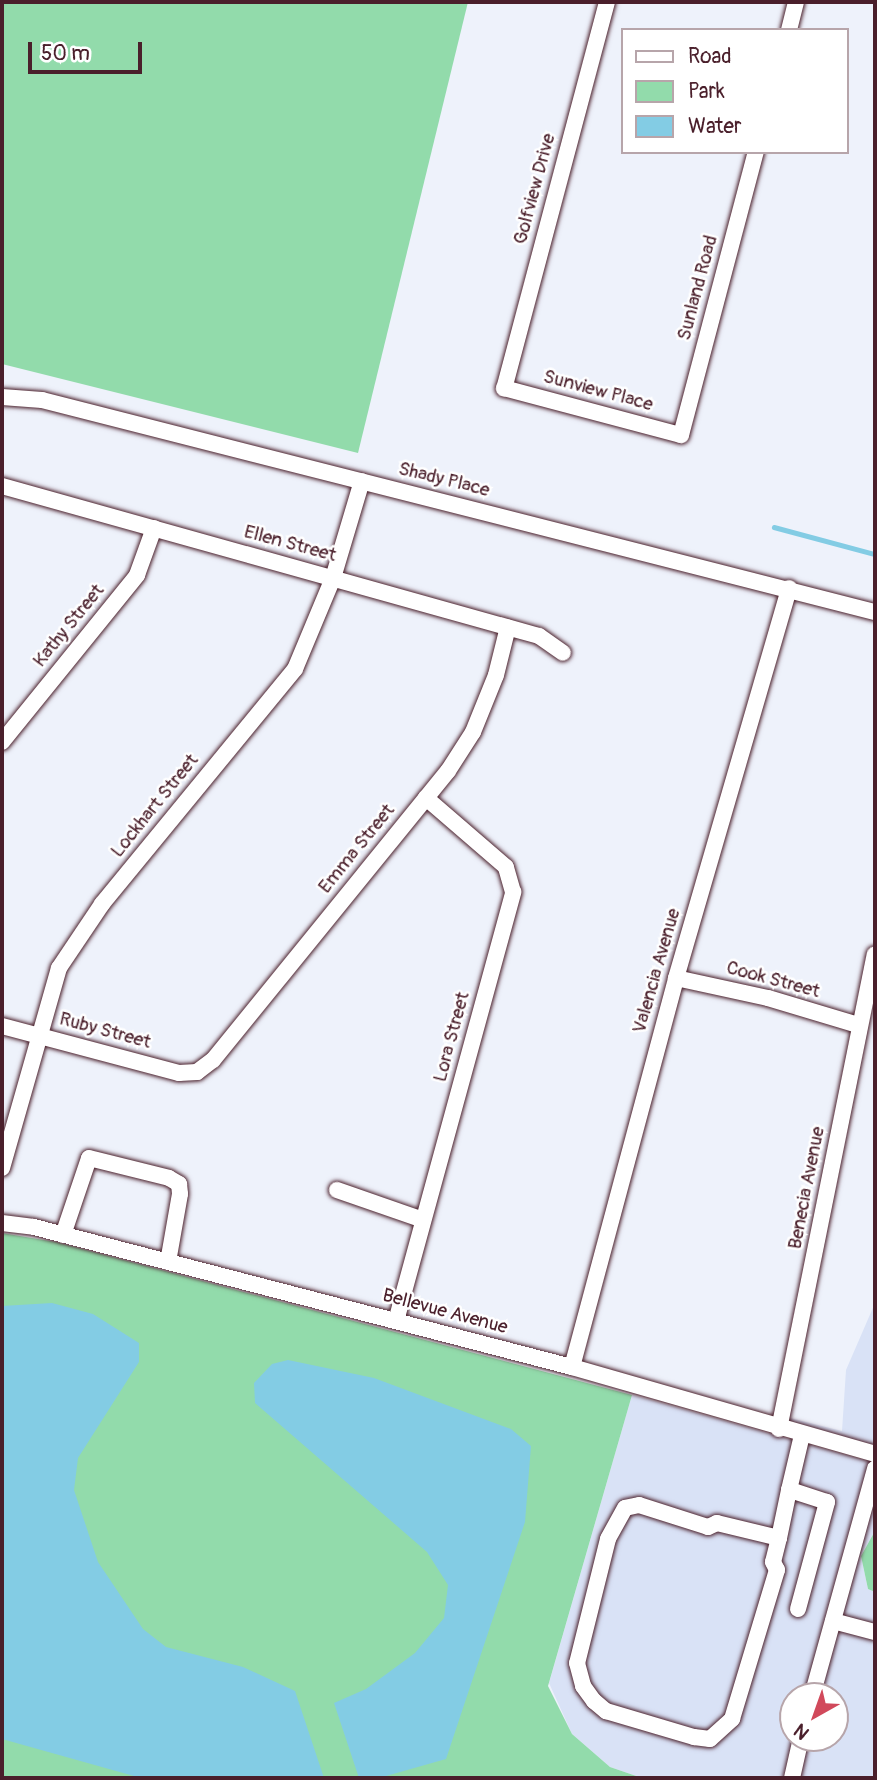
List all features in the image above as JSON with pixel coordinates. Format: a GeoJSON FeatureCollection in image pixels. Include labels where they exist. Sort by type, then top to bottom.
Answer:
{"type":"FeatureCollection","features":[{"type":"Feature","properties":{"kind":"street","name":"Golfview Drive"},"geometry":{"type":"LineString","coordinates":[[504,388],[607,2]]}},
{"type":"Feature","properties":{"kind":"street"},"geometry":{"type":"LineString","coordinates":[[790,28],[796,2]]}},
{"type":"Feature","properties":{"kind":"street","name":"Sunland Road"},"geometry":{"type":"LineString","coordinates":[[681,435],[755,154]]}},
{"type":"Feature","properties":{"kind":"street","name":"Sunview Place"},"geometry":{"type":"LineString","coordinates":[[504,388],[681,435]]}},
{"type":"Feature","properties":{"kind":"street","name":"Shady Place"},"geometry":{"type":"LineString","coordinates":[[2,397],[42,400],[875,612]]}},
{"type":"Feature","properties":{"kind":"street","name":"Lockhart Street"},"geometry":{"type":"LineString","coordinates":[[2,1168],[59,968],[86,925],[295,669],[332,578],[362,481]]}},
{"type":"Feature","properties":{"kind":"street","name":"Ellen Street"},"geometry":{"type":"LineString","coordinates":[[2,486],[539,636],[563,653]]}},
{"type":"Feature","properties":{"kind":"street","name":"Kathy Street"},"geometry":{"type":"LineString","coordinates":[[2,743],[7,724],[137,575],[154,528]]}},
{"type":"Feature","properties":{"kind":"street","name":"Valencia Avenue"},"geometry":{"type":"LineString","coordinates":[[572,1367],[676,978],[789,588]]}},
{"type":"Feature","properties":{"kind":"street","name":"Emma Street"},"geometry":{"type":"LineString","coordinates":[[197,1072],[213,1060],[426,798],[473,732],[496,675],[508,627]]}},
{"type":"Feature","properties":{"kind":"street","name":"Lora Street"},"geometry":{"type":"LineString","coordinates":[[396,1321],[514,885],[506,867],[426,798]]}},
{"type":"Feature","properties":{"kind":"street","name":"Benecia Avenue"},"geometry":{"type":"LineString","coordinates":[[779,1429],[829,1190],[858,1025],[875,955]]}},
{"type":"Feature","properties":{"kind":"street","name":"Cook Street"},"geometry":{"type":"LineString","coordinates":[[676,978],[768,998],[858,1025]]}},
{"type":"Feature","properties":{"kind":"street","name":"Ruby Street"},"geometry":{"type":"LineString","coordinates":[[2,1026],[178,1073],[197,1072]]}},
{"type":"Feature","properties":{"kind":"street"},"geometry":{"type":"LineString","coordinates":[[64,1235],[89,1158],[169,1178],[178,1184],[180,1194],[168,1262]]}},
{"type":"Feature","properties":{"kind":"street"},"geometry":{"type":"LineString","coordinates":[[337,1190],[424,1220]]}},
{"type":"Feature","properties":{"kind":"street","name":"Bellevue Avenue"},"geometry":{"type":"LineString","coordinates":[[2,1223],[64,1235],[572,1367],[779,1429],[875,1454]]}},
{"type":"Feature","properties":{"kind":"street"},"geometry":{"type":"LineString","coordinates":[[779,1538],[717,1523],[698,1525],[639,1505],[625,1508],[608,1539],[578,1663],[580,1680],[594,1701],[606,1711],[694,1737],[710,1738],[723,1729],[739,1709],[776,1570],[773,1562],[779,1538],[802,1435]]}},
{"type":"Feature","properties":{"kind":"street"},"geometry":{"type":"LineString","coordinates":[[816,1682],[875,1469]]}},
{"type":"Feature","properties":{"kind":"street"},"geometry":{"type":"LineString","coordinates":[[789,1490],[827,1502],[798,1609]]}},
{"type":"Feature","properties":{"kind":"street"},"geometry":{"type":"LineString","coordinates":[[833,1622],[875,1632]]}},
{"type":"Feature","properties":{"kind":"street"},"geometry":{"type":"LineString","coordinates":[[792,1778],[798,1752]]}},
{"type":"Feature","properties":{"kind":"shaded area"},"geometry":{"type":"Polygon","coordinates":[[[875,1303],[875,1445],[789,1423],[790,1418],[842,1431],[846,1370],[875,1303]]]}},
{"type":"Feature","properties":{"kind":"shaded area"},"geometry":{"type":"Polygon","coordinates":[[[632,1395],[875,1463],[875,1531],[861,1556],[868,1589],[875,1592],[875,1778],[642,1778],[610,1767],[572,1734],[549,1683],[632,1395]]]}},
{"type":"Feature","properties":{"kind":"green space"},"geometry":{"type":"Polygon","coordinates":[[[2,2],[468,2],[358,453],[2,364],[2,2]]]}},
{"type":"Feature","properties":{"kind":"green space"},"geometry":{"type":"Polygon","coordinates":[[[2,1233],[56,1242],[632,1395],[548,1686],[572,1734],[610,1767],[642,1778],[2,1778],[2,1233]]]}},
{"type":"Feature","properties":{"kind":"green space"},"geometry":{"type":"Polygon","coordinates":[[[875,1531],[875,1592],[868,1589],[861,1556],[875,1531]]]}},
{"type":"Feature","properties":{"kind":"water"},"geometry":{"type":"Polygon","coordinates":[[[52,1303],[93,1314],[139,1343],[139,1362],[78,1458],[74,1490],[98,1562],[143,1629],[166,1647],[243,1667],[295,1691],[324,1778],[141,1778],[2,1739],[2,1306],[52,1303]]]}},
{"type":"Feature","properties":{"kind":"water"},"geometry":{"type":"Polygon","coordinates":[[[288,1360],[374,1378],[511,1429],[531,1446],[525,1522],[446,1759],[379,1778],[359,1778],[334,1703],[366,1689],[415,1653],[444,1618],[448,1585],[427,1552],[255,1403],[254,1383],[272,1364],[288,1360]]]}},
{"type":"Feature","properties":{"kind":"waterway"},"geometry":{"type":"LineString","coordinates":[[774,527],[875,554]]}}]}
